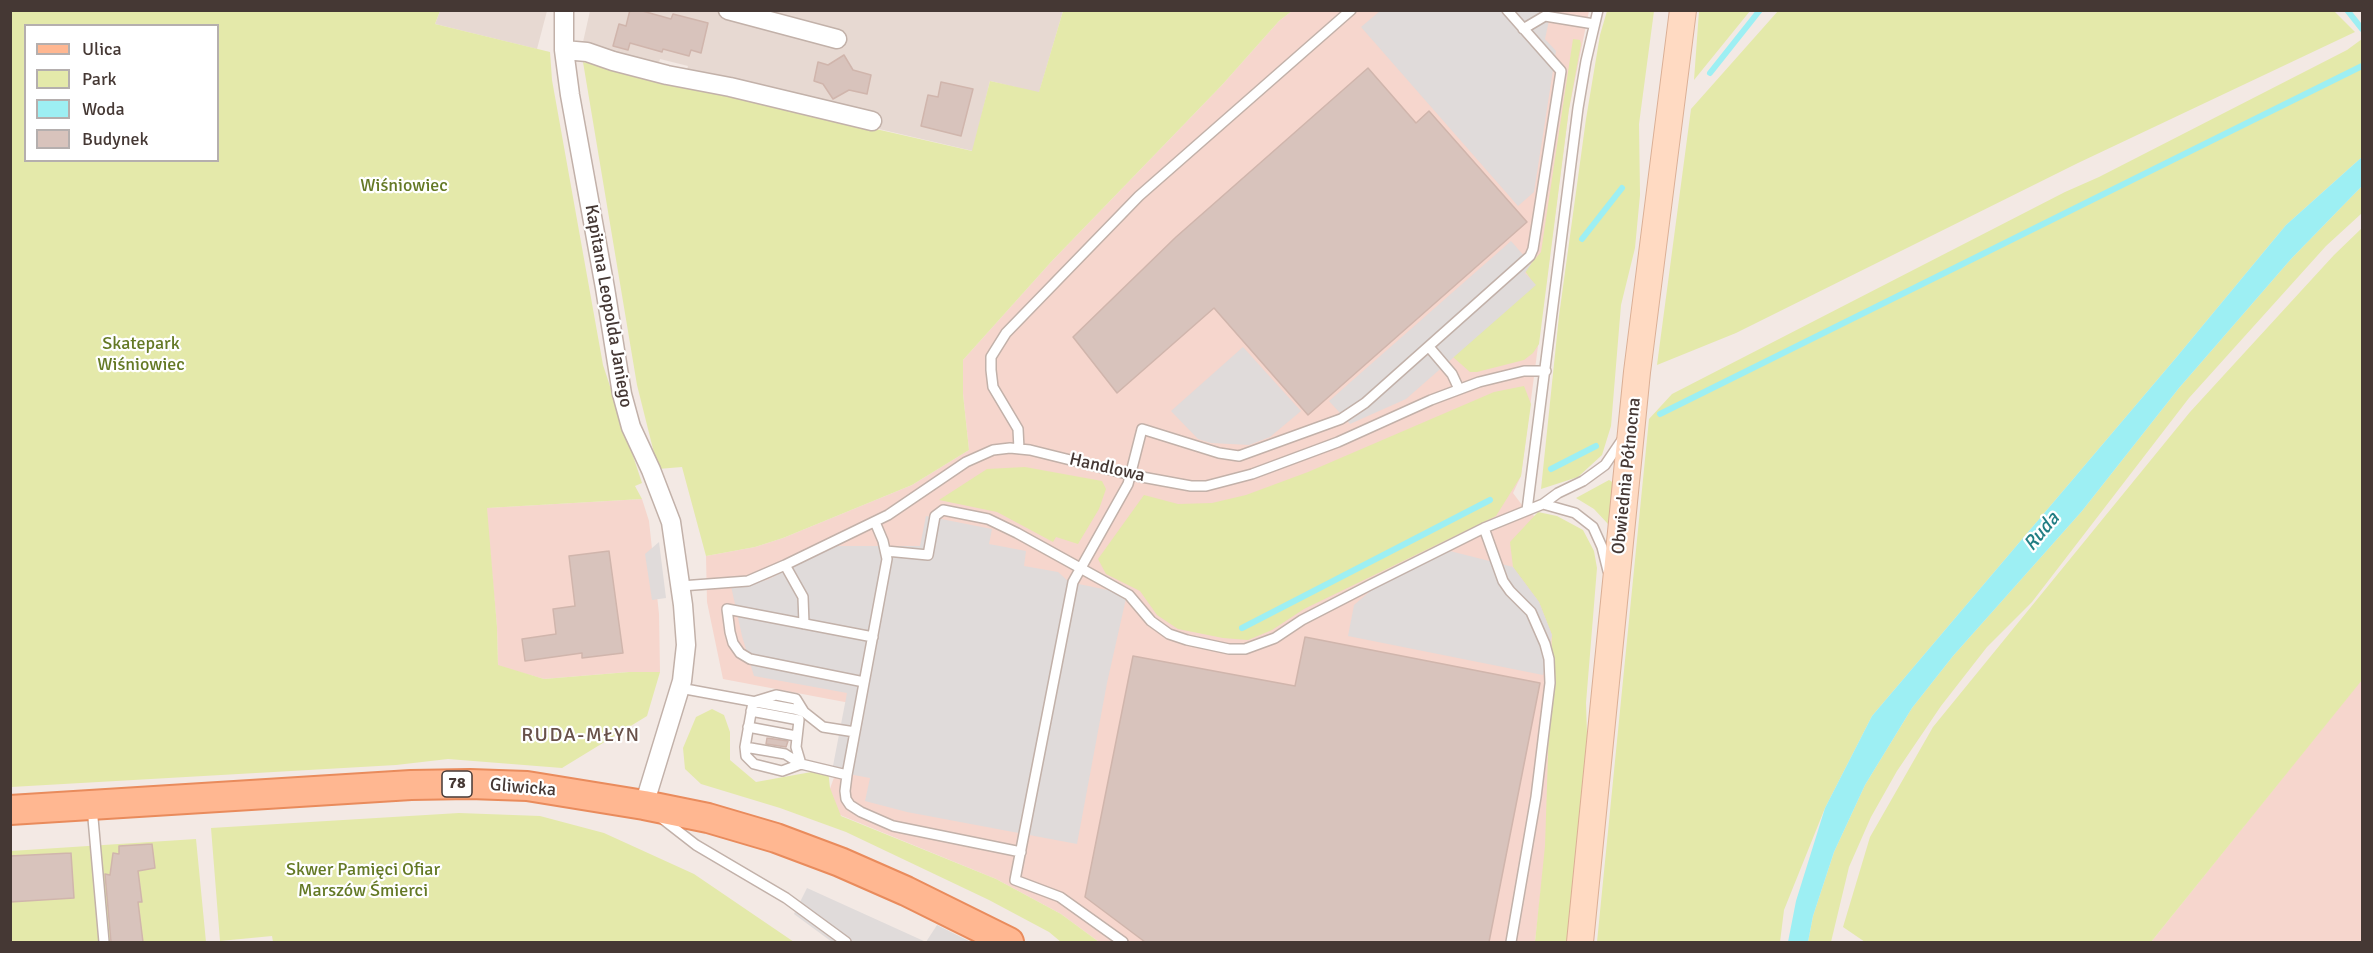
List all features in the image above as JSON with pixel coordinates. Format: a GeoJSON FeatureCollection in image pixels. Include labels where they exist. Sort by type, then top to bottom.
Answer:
{"type":"FeatureCollection","features":[{"type":"Feature","properties":{"kind":"main road","name":"Obwiednia Północna"},"geometry":{"type":"LineString","coordinates":[[1580,942],[1632,426],[1683,10]]}},
{"type":"Feature","properties":{"kind":"main road","name":"Gliwicka"},"geometry":{"type":"LineString","coordinates":[[10,810],[411,785],[527,786],[644,805],[702,832],[776,838],[840,862],[1009,942]]}},
{"type":"Feature","properties":{"kind":"street","name":"Kapitana Leopolda Janiego"},"geometry":{"type":"LineString","coordinates":[[564,10],[564,50],[624,404],[631,427],[666,507],[674,536],[681,586],[686,645],[680,688],[644,805]]}},
{"type":"Feature","properties":{"kind":"street"},"geometry":{"type":"LineString","coordinates":[[728,10],[837,39]]}},
{"type":"Feature","properties":{"kind":"street"},"geometry":{"type":"LineString","coordinates":[[564,50],[587,52],[667,75],[730,87],[872,121]]}},
{"type":"Feature","properties":{"kind":"lane"},"geometry":{"type":"LineString","coordinates":[[1019,449],[1018,429],[993,387],[992,357],[1001,339],[1139,196],[1351,10]]}},
{"type":"Feature","properties":{"kind":"lane"},"geometry":{"type":"LineString","coordinates":[[1123,942],[1060,897],[1015,880],[1071,588],[1128,484],[1142,429],[1219,453],[1239,456],[1341,419],[1365,403],[1530,256],[1533,249],[1561,71],[1507,10]]}},
{"type":"Feature","properties":{"kind":"lane"},"geometry":{"type":"LineString","coordinates":[[1527,510],[1578,108],[1598,10]]}},
{"type":"Feature","properties":{"kind":"lane"},"geometry":{"type":"LineString","coordinates":[[1523,29],[1545,16],[1594,24]]}},
{"type":"Feature","properties":{"kind":"lane"},"geometry":{"type":"LineString","coordinates":[[1429,346],[1452,374],[1459,389]]}},
{"type":"Feature","properties":{"kind":"lane","name":"Handlowa"},"geometry":{"type":"LineString","coordinates":[[681,586],[748,581],[785,565],[875,522],[977,456],[993,450],[1019,449],[1131,475],[1191,486],[1206,486],[1235,480],[1338,442],[1459,389],[1510,373],[1546,371]]}},
{"type":"Feature","properties":{"kind":"lane"},"geometry":{"type":"LineString","coordinates":[[886,550],[928,555],[935,516],[943,510],[999,523],[1129,595],[1151,621],[1169,634],[1229,649],[1245,649],[1275,638],[1302,620],[1484,528],[1543,504],[1558,493],[1594,475],[1605,465],[1632,426]]}},
{"type":"Feature","properties":{"kind":"lane"},"geometry":{"type":"LineString","coordinates":[[1543,504],[1575,513],[1593,527],[1602,546],[1615,596]]}},
{"type":"Feature","properties":{"kind":"lane"},"geometry":{"type":"LineString","coordinates":[[875,522],[886,550],[886,565],[847,775],[846,799],[850,805],[861,812],[910,831],[1021,852]]}},
{"type":"Feature","properties":{"kind":"lane"},"geometry":{"type":"LineString","coordinates":[[1484,528],[1503,581],[1531,612],[1549,659],[1550,683],[1536,796],[1510,942]]}},
{"type":"Feature","properties":{"kind":"lane"},"geometry":{"type":"LineString","coordinates":[[785,565],[803,597],[804,624]]}},
{"type":"Feature","properties":{"kind":"lane"},"geometry":{"type":"LineString","coordinates":[[864,682],[750,659],[740,653],[733,643],[727,609],[873,637]]}},
{"type":"Feature","properties":{"kind":"lane"},"geometry":{"type":"LineString","coordinates":[[680,688],[799,720],[796,747],[801,764]]}},
{"type":"Feature","properties":{"kind":"lane"},"geometry":{"type":"LineString","coordinates":[[752,706],[804,712],[823,727],[855,732]]}},
{"type":"Feature","properties":{"kind":"lane"},"geometry":{"type":"LineString","coordinates":[[752,706],[745,747],[746,756],[750,761],[762,767],[782,771],[801,764]]}},
{"type":"Feature","properties":{"kind":"lane"},"geometry":{"type":"LineString","coordinates":[[748,727],[796,736]]}},
{"type":"Feature","properties":{"kind":"lane"},"geometry":{"type":"LineString","coordinates":[[745,747],[785,754],[801,764],[847,775]]}},
{"type":"Feature","properties":{"kind":"lane"},"geometry":{"type":"LineString","coordinates":[[92,806],[104,942]]}},
{"type":"Feature","properties":{"kind":"lane"},"geometry":{"type":"LineString","coordinates":[[702,832],[745,872],[786,898],[846,942]]}},
{"type":"Feature","properties":{"kind":"shaded area"},"geometry":{"type":"Polygon","coordinates":[[[440,11],[547,11],[537,49],[435,24],[440,11]]]}},
{"type":"Feature","properties":{"kind":"shaded area"},"geometry":{"type":"Polygon","coordinates":[[[590,11],[1063,11],[1039,93],[990,81],[973,151],[879,129],[882,119],[874,115],[687,70],[688,66],[660,59],[658,66],[583,42],[590,11]]]}},
{"type":"Feature","properties":{"kind":"shaded area"},"geometry":{"type":"Polygon","coordinates":[[[1292,11],[1589,11],[1569,109],[1521,476],[1513,493],[1525,509],[1580,551],[1535,942],[1099,942],[1061,914],[996,879],[823,808],[836,772],[850,703],[723,679],[707,602],[706,556],[755,547],[783,538],[912,485],[969,450],[963,394],[963,360],[1051,262],[1222,85],[1279,21],[1292,11]]]}},
{"type":"Feature","properties":{"kind":"shaded area"},"geometry":{"type":"Polygon","coordinates":[[[1380,11],[1551,11],[1545,39],[1556,51],[1534,192],[1518,206],[1361,27],[1380,11]]]}},
{"type":"Feature","properties":{"kind":"shaded area"},"geometry":{"type":"Polygon","coordinates":[[[1511,241],[1531,264],[1525,273],[1536,285],[1406,399],[1350,424],[1329,401],[1511,241]]]}},
{"type":"Feature","properties":{"kind":"shaded area"},"geometry":{"type":"Polygon","coordinates":[[[1243,347],[1301,411],[1270,437],[1249,445],[1211,443],[1198,439],[1171,411],[1243,347]]]}},
{"type":"Feature","properties":{"kind":"shaded area"},"geometry":{"type":"Polygon","coordinates":[[[642,499],[649,521],[659,614],[660,672],[629,672],[544,679],[498,666],[497,627],[486,508],[642,499]]]}},
{"type":"Feature","properties":{"kind":"shaded area"},"geometry":{"type":"Polygon","coordinates":[[[926,516],[992,529],[989,544],[1026,551],[1024,566],[1058,572],[1069,582],[1127,594],[1107,683],[1077,844],[907,812],[865,801],[870,778],[832,771],[847,693],[754,676],[731,586],[767,580],[833,546],[920,546],[926,516]]]}},
{"type":"Feature","properties":{"kind":"shaded area"},"geometry":{"type":"Polygon","coordinates":[[[659,542],[666,598],[652,600],[645,554],[659,542]]]}},
{"type":"Feature","properties":{"kind":"shaded area"},"geometry":{"type":"Polygon","coordinates":[[[1450,551],[1513,567],[1539,602],[1552,635],[1543,675],[1348,636],[1354,605],[1375,587],[1450,551]]]}},
{"type":"Feature","properties":{"kind":"shaded area"},"geometry":{"type":"Polygon","coordinates":[[[2362,679],[2362,942],[2151,942],[2362,679]]]}},
{"type":"Feature","properties":{"kind":"shaded area"},"geometry":{"type":"Polygon","coordinates":[[[807,888],[926,942],[832,942],[794,914],[807,888]]]}},
{"type":"Feature","properties":{"kind":"shaded area"},"geometry":{"type":"Polygon","coordinates":[[[937,925],[971,942],[926,942],[937,925]]]}},
{"type":"Feature","properties":{"kind":"green space","name":"Wiśniowiec"},"geometry":{"type":"Polygon","coordinates":[[[11,11],[440,11],[435,24],[550,52],[552,80],[603,365],[642,483],[635,486],[642,499],[487,508],[498,665],[544,679],[629,672],[660,672],[647,716],[562,768],[448,759],[396,765],[11,787],[11,11]]]}},
{"type":"Feature","properties":{"kind":"green space"},"geometry":{"type":"Polygon","coordinates":[[[1063,11],[1292,11],[1279,21],[1222,85],[1051,262],[963,360],[963,394],[969,450],[912,485],[783,538],[755,547],[706,556],[682,467],[658,469],[637,385],[583,62],[972,151],[990,81],[1039,92],[1063,11]]]}},
{"type":"Feature","properties":{"kind":"green space"},"geometry":{"type":"Polygon","coordinates":[[[1607,11],[1654,11],[1639,124],[1640,195],[1635,248],[1621,305],[1611,426],[1602,455],[1578,477],[1541,489],[1559,316],[1586,119],[1600,35],[1607,11]]]}},
{"type":"Feature","properties":{"kind":"green space"},"geometry":{"type":"Polygon","coordinates":[[[1699,11],[1750,11],[1694,80],[1699,11]]]}},
{"type":"Feature","properties":{"kind":"green space"},"geometry":{"type":"Polygon","coordinates":[[[1778,11],[2334,11],[2355,32],[2078,163],[1736,333],[1657,365],[1691,109],[1778,11]]]}},
{"type":"Feature","properties":{"kind":"green space"},"geometry":{"type":"Polygon","coordinates":[[[1573,39],[1580,40],[1581,44],[1569,109],[1539,344],[1524,360],[1470,372],[1453,357],[1535,285],[1525,271],[1541,252],[1573,39]]]}},
{"type":"Feature","properties":{"kind":"green space"},"geometry":{"type":"Polygon","coordinates":[[[2362,39],[2362,157],[2286,225],[1872,716],[1825,808],[1784,910],[1780,942],[1597,942],[1649,419],[1672,394],[2347,50],[2362,39]]]}},
{"type":"Feature","properties":{"kind":"green space"},"geometry":{"type":"Polygon","coordinates":[[[2362,186],[2362,213],[2326,246],[2189,398],[2032,602],[1987,647],[1941,706],[1897,771],[1871,817],[1849,867],[1831,942],[1808,942],[1813,916],[1834,852],[1865,785],[1912,708],[1953,656],[2082,511],[2179,388],[2291,259],[2362,186]]]}},
{"type":"Feature","properties":{"kind":"green space"},"geometry":{"type":"Polygon","coordinates":[[[2362,228],[2362,680],[2151,942],[1865,942],[1843,927],[1870,837],[1933,727],[2190,412],[2334,255],[2362,228]]]}},
{"type":"Feature","properties":{"kind":"green space"},"geometry":{"type":"Polygon","coordinates":[[[1524,386],[1531,404],[1521,476],[1496,516],[1304,609],[1272,630],[1248,640],[1223,638],[1178,629],[1157,615],[1140,591],[1106,574],[1098,559],[1144,495],[1178,504],[1212,503],[1246,495],[1308,472],[1494,392],[1524,386]]]}},
{"type":"Feature","properties":{"kind":"green space"},"geometry":{"type":"Polygon","coordinates":[[[1025,467],[1102,481],[1106,489],[1099,509],[1078,544],[1056,537],[1053,542],[997,512],[939,500],[987,469],[1025,467]]]}},
{"type":"Feature","properties":{"kind":"green space"},"geometry":{"type":"Polygon","coordinates":[[[1609,480],[1614,483],[1608,524],[1594,509],[1576,498],[1609,480]]]}},
{"type":"Feature","properties":{"kind":"green space"},"geometry":{"type":"Polygon","coordinates":[[[1538,512],[1557,516],[1583,530],[1594,551],[1597,568],[1586,703],[1588,768],[1568,942],[1535,942],[1545,846],[1552,635],[1539,602],[1513,567],[1510,542],[1538,512]]]}},
{"type":"Feature","properties":{"kind":"green space"},"geometry":{"type":"Polygon","coordinates":[[[712,709],[724,715],[730,732],[730,760],[756,782],[828,769],[830,788],[841,816],[996,879],[1061,914],[1099,942],[1061,942],[1049,932],[989,900],[846,832],[780,808],[701,784],[685,769],[683,748],[696,717],[712,709]]]}},
{"type":"Feature","properties":{"kind":"green space","name":"Skwer Pamięci Ofiar Marszów Śmierci"},"geometry":{"type":"Polygon","coordinates":[[[459,813],[540,816],[604,833],[694,874],[794,942],[273,942],[272,936],[220,941],[211,828],[459,813]]]}},
{"type":"Feature","properties":{"kind":"green space"},"geometry":{"type":"Polygon","coordinates":[[[196,839],[206,942],[11,942],[11,851],[196,839]]]}},
{"type":"Feature","properties":{"kind":"water","name":"Ruda"},"geometry":{"type":"Polygon","coordinates":[[[2362,157],[2362,186],[2291,259],[2179,388],[2082,511],[1953,656],[1912,708],[1865,785],[1834,852],[1813,916],[1808,942],[1788,942],[1796,901],[1825,808],[1872,716],[2286,225],[2362,157]]]}},
{"type":"Feature","properties":{"kind":"building"},"geometry":{"type":"Polygon","coordinates":[[[630,10],[639,10],[671,19],[673,14],[708,23],[701,53],[691,50],[689,56],[663,49],[662,52],[630,43],[628,50],[613,46],[619,24],[626,26],[630,10]]]}},
{"type":"Feature","properties":{"kind":"building"},"geometry":{"type":"Polygon","coordinates":[[[844,55],[853,70],[871,75],[867,94],[849,90],[833,99],[823,84],[814,81],[818,62],[828,65],[844,55]]]}},
{"type":"Feature","properties":{"kind":"building"},"geometry":{"type":"Polygon","coordinates":[[[1368,68],[1416,123],[1429,111],[1527,222],[1308,415],[1214,308],[1117,393],[1073,337],[1176,237],[1368,68]]]}},
{"type":"Feature","properties":{"kind":"building"},"geometry":{"type":"Polygon","coordinates":[[[941,82],[973,89],[961,136],[921,126],[928,95],[938,97],[941,82]]]}},
{"type":"Feature","properties":{"kind":"building"},"geometry":{"type":"Polygon","coordinates":[[[609,551],[623,653],[582,658],[582,653],[525,661],[522,639],[556,634],[553,609],[575,606],[569,556],[609,551]]]}},
{"type":"Feature","properties":{"kind":"building"},"geometry":{"type":"Polygon","coordinates":[[[1305,637],[1540,683],[1489,942],[1145,942],[1085,897],[1133,656],[1295,686],[1305,637]]]}},
{"type":"Feature","properties":{"kind":"building"},"geometry":{"type":"Polygon","coordinates":[[[767,738],[788,741],[786,747],[766,744],[767,738]]]}},
{"type":"Feature","properties":{"kind":"building"},"geometry":{"type":"Polygon","coordinates":[[[152,844],[155,868],[138,871],[142,902],[138,902],[143,942],[111,942],[105,874],[110,875],[113,853],[119,854],[119,846],[152,844]]]}},
{"type":"Feature","properties":{"kind":"building"},"geometry":{"type":"Polygon","coordinates":[[[71,853],[74,898],[10,902],[10,856],[71,853]]]}},
{"type":"Feature","properties":{"kind":"waterway"},"geometry":{"type":"LineString","coordinates":[[1710,73],[1760,10]]}},
{"type":"Feature","properties":{"kind":"waterway"},"geometry":{"type":"LineString","coordinates":[[2347,10],[2362,29]]}},
{"type":"Feature","properties":{"kind":"waterway"},"geometry":{"type":"LineString","coordinates":[[1660,414],[2362,66]]}},
{"type":"Feature","properties":{"kind":"waterway"},"geometry":{"type":"LineString","coordinates":[[1582,239],[1622,188]]}},
{"type":"Feature","properties":{"kind":"waterway"},"geometry":{"type":"LineString","coordinates":[[1551,469],[1596,446]]}},
{"type":"Feature","properties":{"kind":"waterway"},"geometry":{"type":"LineString","coordinates":[[1242,628],[1490,500]]}},
{"type":"Feature","properties":{"kind":"district","name":"RUDA-MŁYN"},"geometry":{"type":"Point","coordinates":[581,736]}},
{"type":"Feature","properties":{"kind":"park label","name":"Skatepark Wiśniowiec"},"geometry":{"type":"Point","coordinates":[141,354]}}]}
